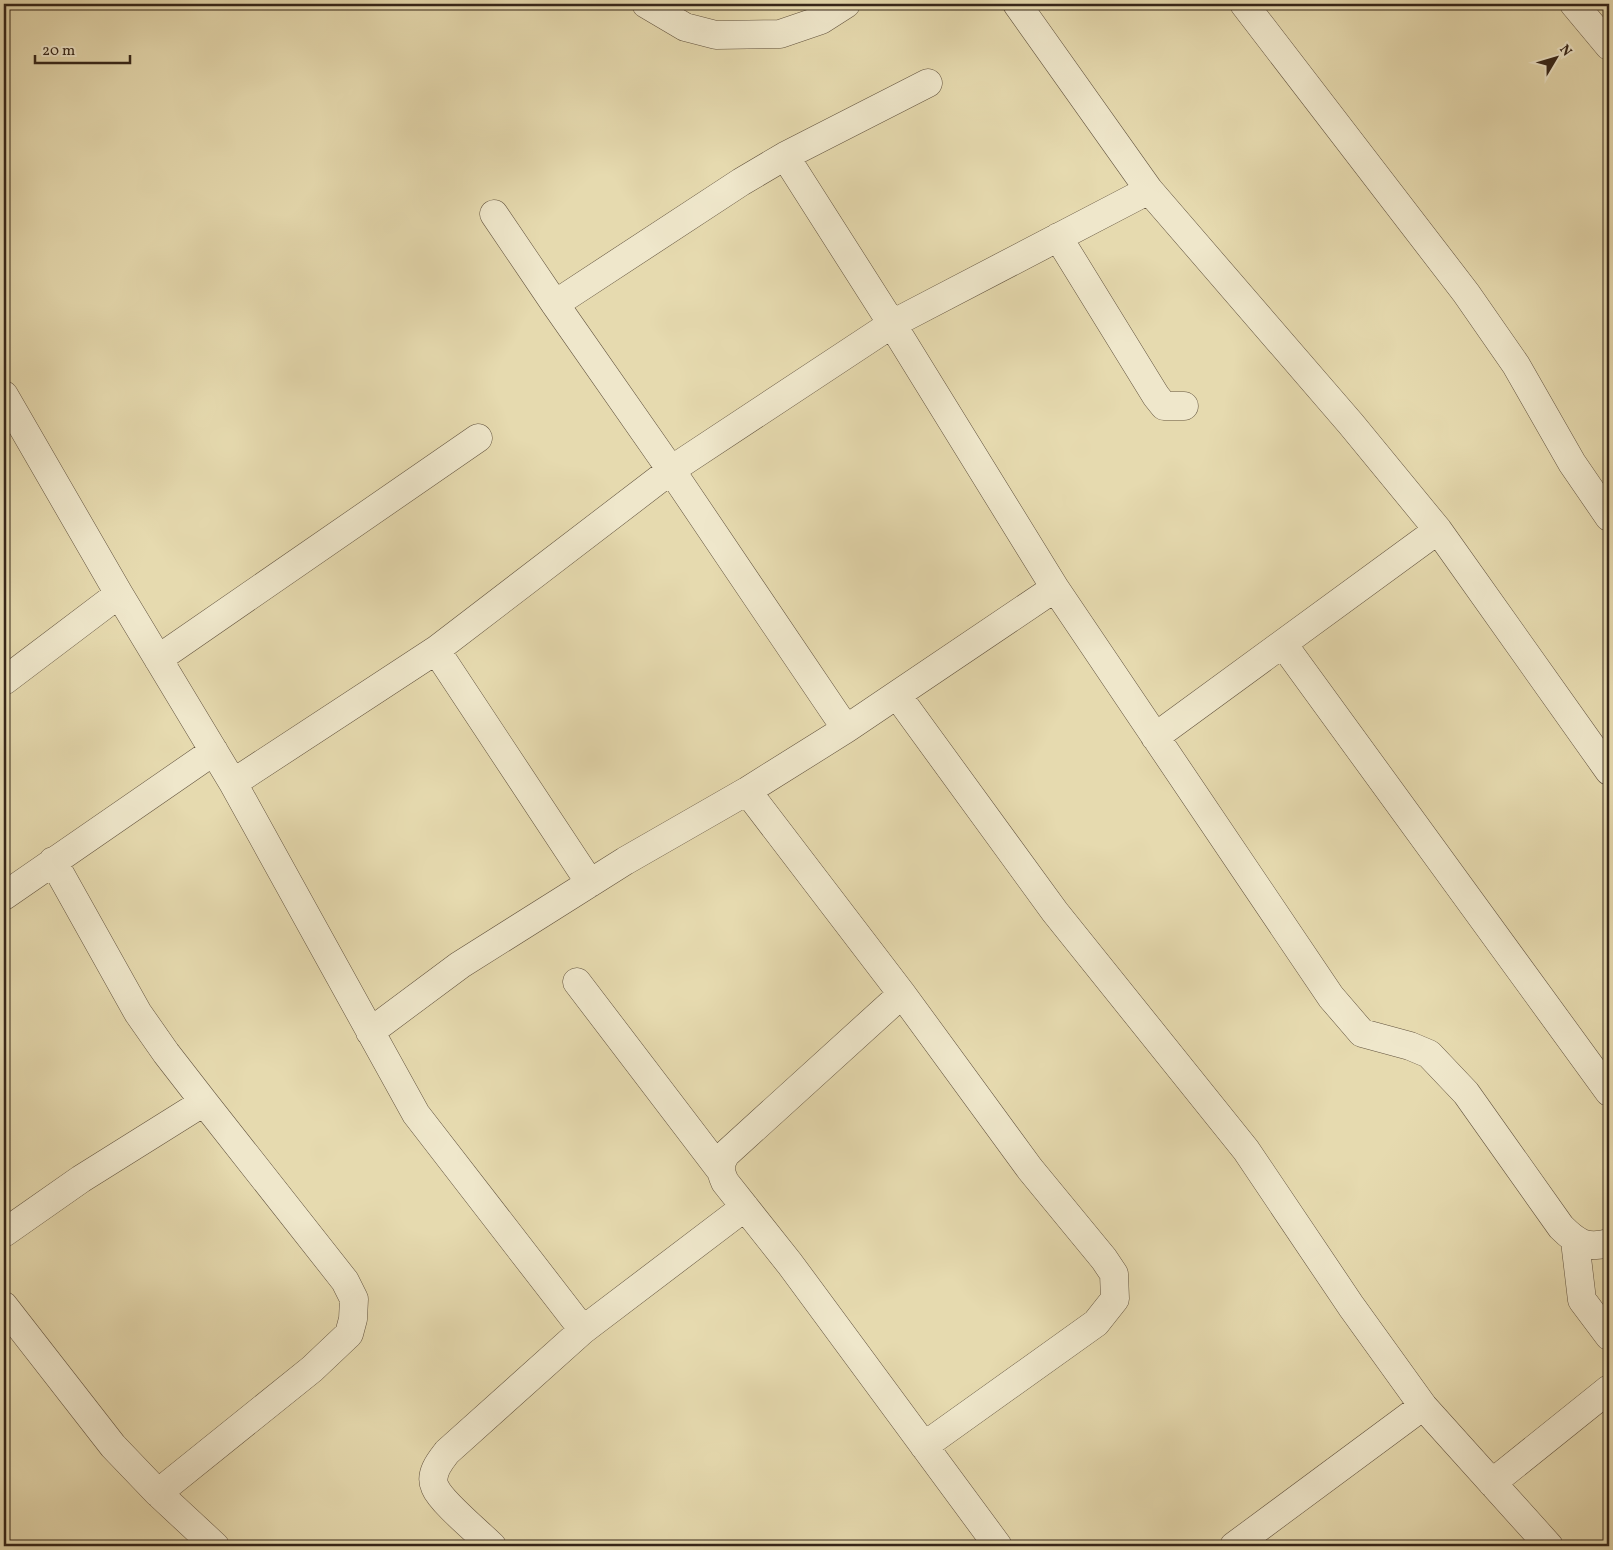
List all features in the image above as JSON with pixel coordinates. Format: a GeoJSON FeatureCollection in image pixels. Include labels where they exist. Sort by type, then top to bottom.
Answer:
{"type":"FeatureCollection","features":[{"type":"Feature","properties":{"kind":"street"},"geometry":{"type":"LineString","coordinates":[[646,4],[685,26],[716,36],[780,34],[821,20],[846,4]]}},
{"type":"Feature","properties":{"kind":"street"},"geometry":{"type":"LineString","coordinates":[[1017,4],[1149,190],[1351,424],[1438,530],[1609,771]]}},
{"type":"Feature","properties":{"kind":"street"},"geometry":{"type":"LineString","coordinates":[[1244,4],[1466,293],[1516,365],[1572,463],[1609,517]]}},
{"type":"Feature","properties":{"kind":"street"},"geometry":{"type":"LineString","coordinates":[[1574,4],[1609,46]]}},
{"type":"Feature","properties":{"kind":"street"},"geometry":{"type":"LineString","coordinates":[[555,304],[741,182],[785,156],[928,83]]}},
{"type":"Feature","properties":{"kind":"street"},"geometry":{"type":"LineString","coordinates":[[785,156],[892,324],[1055,588],[1332,998],[1362,1032],[1410,1046],[1429,1054],[1466,1093],[1561,1227],[1575,1241],[1595,1247],[1609,1243]]}},
{"type":"Feature","properties":{"kind":"street"},"geometry":{"type":"LineString","coordinates":[[233,783],[436,650],[671,470],[892,324],[1149,190]]}},
{"type":"Feature","properties":{"kind":"street"},"geometry":{"type":"LineString","coordinates":[[494,214],[671,470],[846,729]]}},
{"type":"Feature","properties":{"kind":"street"},"geometry":{"type":"LineString","coordinates":[[1058,237],[1156,396],[1164,406],[1184,406]]}},
{"type":"Feature","properties":{"kind":"street"},"geometry":{"type":"LineString","coordinates":[[8,410],[214,750],[416,1114],[583,1330]]}},
{"type":"Feature","properties":{"kind":"street"},"geometry":{"type":"LineString","coordinates":[[158,658],[478,438]]}},
{"type":"Feature","properties":{"kind":"street"},"geometry":{"type":"LineString","coordinates":[[1155,736],[1438,530]]}},
{"type":"Feature","properties":{"kind":"street"},"geometry":{"type":"LineString","coordinates":[[370,1032],[460,964],[625,860],[747,791],[846,729],[1055,588]]}},
{"type":"Feature","properties":{"kind":"street"},"geometry":{"type":"LineString","coordinates":[[4,681],[119,594]]}},
{"type":"Feature","properties":{"kind":"street"},"geometry":{"type":"LineString","coordinates":[[1283,644],[1609,1092]]}},
{"type":"Feature","properties":{"kind":"street"},"geometry":{"type":"LineString","coordinates":[[436,650],[590,883]]}},
{"type":"Feature","properties":{"kind":"street"},"geometry":{"type":"LineString","coordinates":[[896,696],[1055,912],[1246,1150],[1356,1313],[1423,1406],[1549,1546]]}},
{"type":"Feature","properties":{"kind":"street"},"geometry":{"type":"LineString","coordinates":[[4,896],[214,750]]}},
{"type":"Feature","properties":{"kind":"street"},"geometry":{"type":"LineString","coordinates":[[747,791],[902,994],[1030,1169],[1104,1259],[1114,1274],[1115,1299],[1096,1324],[924,1446]]}},
{"type":"Feature","properties":{"kind":"street"},"geometry":{"type":"LineString","coordinates":[[53,862],[138,1013],[166,1053],[345,1281],[354,1299],[354,1319],[349,1334],[312,1369],[158,1493]]}},
{"type":"Feature","properties":{"kind":"street"},"geometry":{"type":"LineString","coordinates":[[576,982],[790,1264],[998,1546]]}},
{"type":"Feature","properties":{"kind":"street"},"geometry":{"type":"LineString","coordinates":[[720,1172],[721,1161],[726,1154],[902,994]]}},
{"type":"Feature","properties":{"kind":"street"},"geometry":{"type":"LineString","coordinates":[[4,1233],[82,1179],[204,1102]]}},
{"type":"Feature","properties":{"kind":"street"},"geometry":{"type":"LineString","coordinates":[[492,1546],[446,1502],[434,1486],[434,1474],[438,1463],[583,1330],[745,1207]]}},
{"type":"Feature","properties":{"kind":"street"},"geometry":{"type":"LineString","coordinates":[[1575,1241],[1582,1300],[1609,1336]]}},
{"type":"Feature","properties":{"kind":"street"},"geometry":{"type":"LineString","coordinates":[[4,1306],[113,1446],[158,1493],[215,1546]]}},
{"type":"Feature","properties":{"kind":"street"},"geometry":{"type":"LineString","coordinates":[[1492,1483],[1609,1389]]}},
{"type":"Feature","properties":{"kind":"street"},"geometry":{"type":"LineString","coordinates":[[1234,1546],[1423,1406]]}}]}
